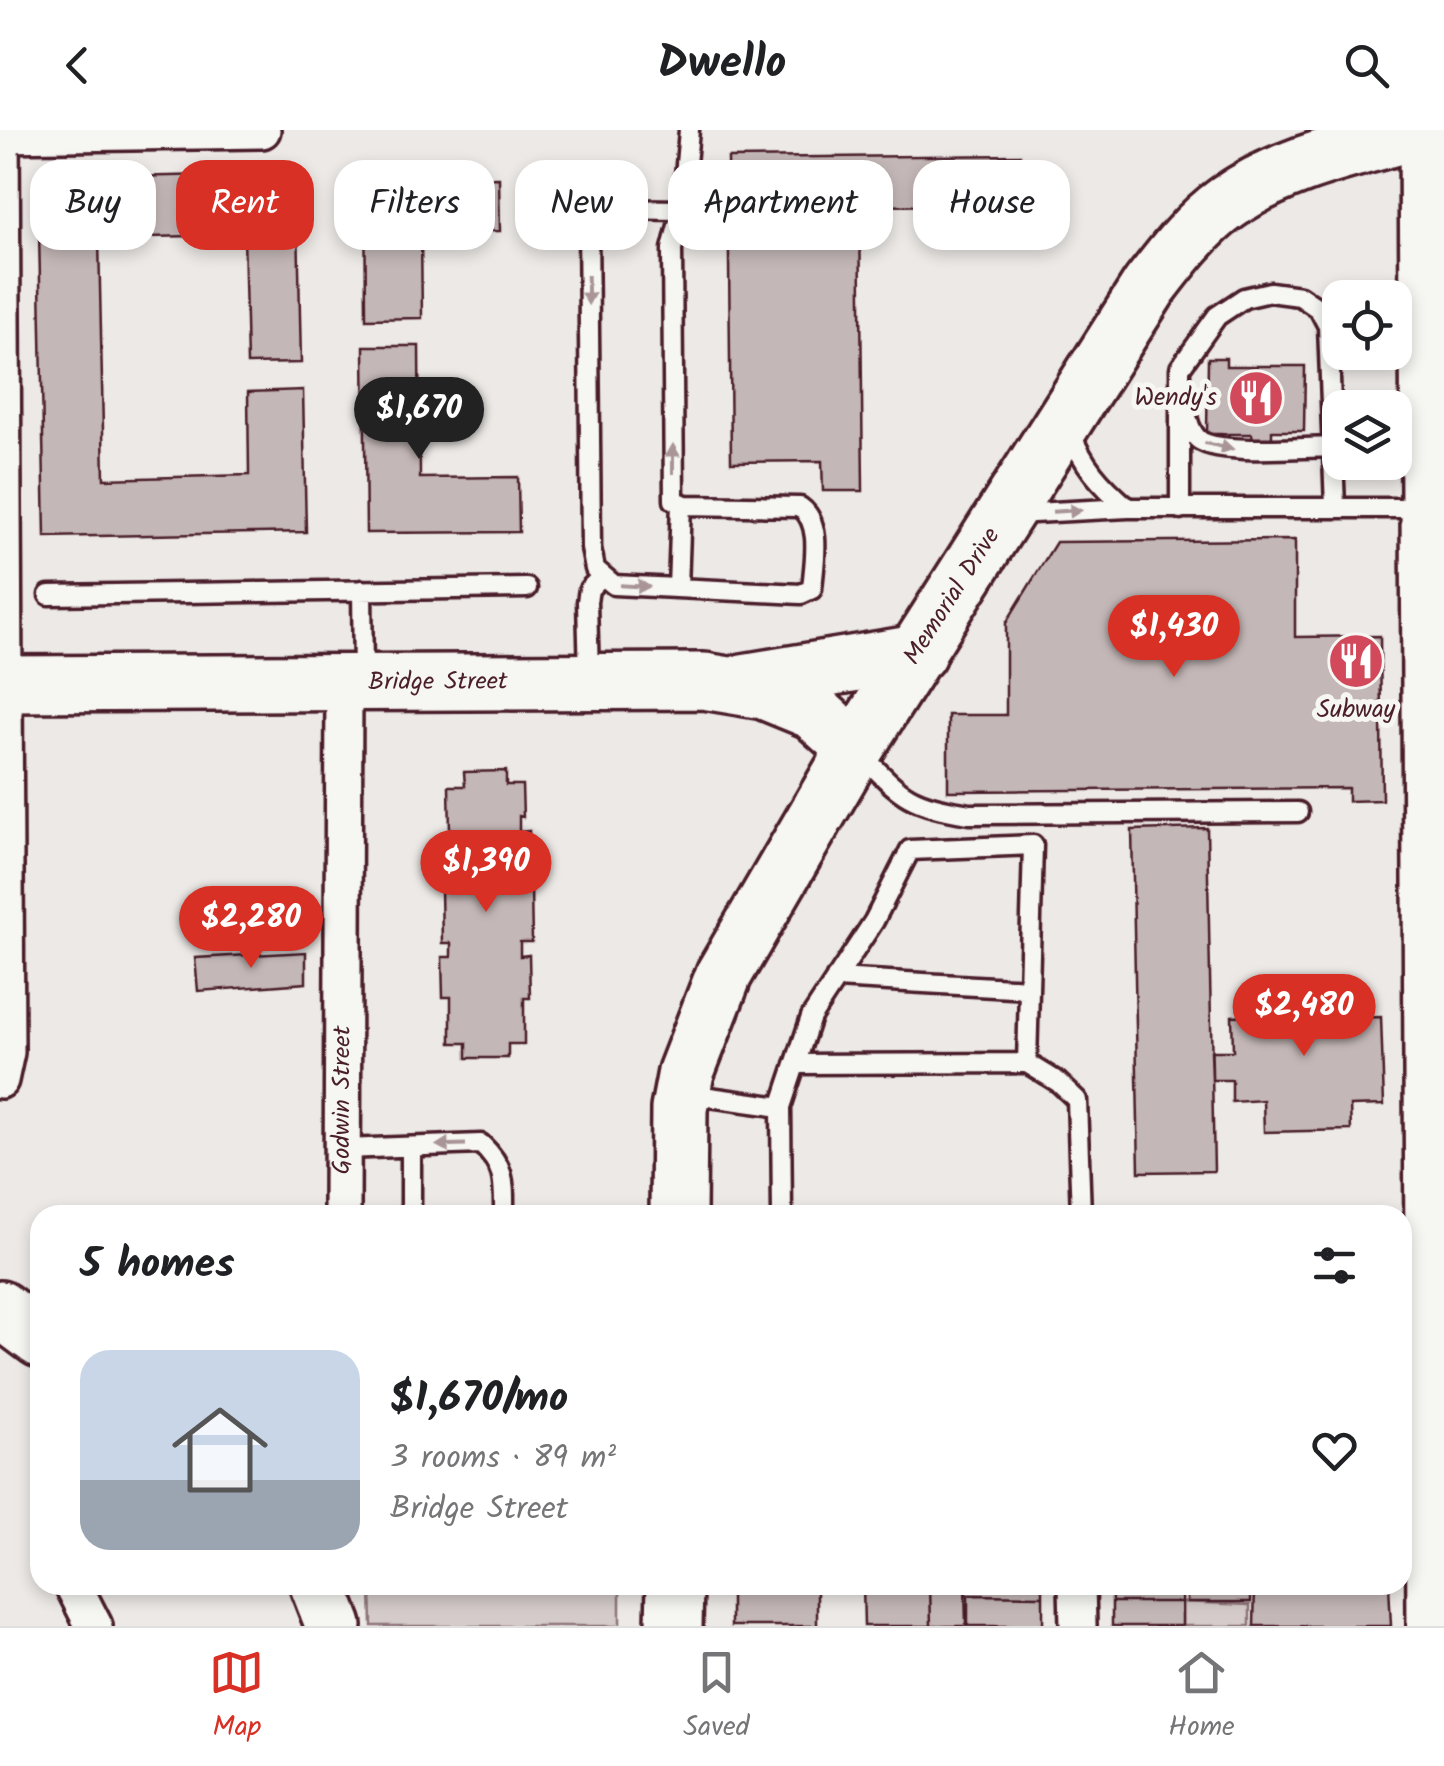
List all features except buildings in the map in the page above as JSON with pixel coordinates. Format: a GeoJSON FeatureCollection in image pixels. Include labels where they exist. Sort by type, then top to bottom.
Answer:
{"type":"FeatureCollection","features":[{"type":"Feature","properties":{"kind":"main road","name":"Memorial Drive"},"geometry":{"type":"LineString","coordinates":[[678,1205],[682,1093],[700,1030],[724,974],[855,748],[1150,287],[1178,248],[1228,203],[1282,173],[1323,143],[1424,130]]}},
{"type":"Feature","properties":{"kind":"main road"},"geometry":{"type":"LineString","coordinates":[[1424,130],[1437,899],[1427,1492],[1435,1626]]}},
{"type":"Feature","properties":{"kind":"main road"},"geometry":{"type":"LineString","coordinates":[[731,684],[918,653]]}},
{"type":"Feature","properties":{"kind":"main road","name":"Bridge Street"},"geometry":{"type":"LineString","coordinates":[[1,684],[731,684],[764,691],[813,711],[855,748]]}},
{"type":"Feature","properties":{"kind":"main road"},"geometry":{"type":"LineString","coordinates":[[0,1309],[30,1332]]}},
{"type":"Feature","properties":{"kind":"main road"},"geometry":{"type":"LineString","coordinates":[[322,1595],[334,1626]]}},
{"type":"Feature","properties":{"kind":"main road"},"geometry":{"type":"LineString","coordinates":[[674,1626],[676,1595]]}},
{"type":"Feature","properties":{"kind":"street"},"geometry":{"type":"LineString","coordinates":[[0,1080],[6,1052],[0,133],[262,130]]}},
{"type":"Feature","properties":{"kind":"street","name":"Godwin Street"},"geometry":{"type":"LineString","coordinates":[[342,1205],[354,683]]}},
{"type":"Feature","properties":{"kind":"street"},"geometry":{"type":"LineString","coordinates":[[78,1595],[94,1626]]}},
{"type":"Feature","properties":{"kind":"street"},"geometry":{"type":"LineString","coordinates":[[1076,1595],[1078,1626]]}},
{"type":"Feature","properties":{"kind":"lane"},"geometry":{"type":"LineString","coordinates":[[686,160],[689,130]]}},
{"type":"Feature","properties":{"kind":"lane"},"geometry":{"type":"LineString","coordinates":[[668,210],[601,210],[588,222],[591,548],[595,568],[614,585],[801,594],[812,588],[813,521],[800,507],[674,500],[672,250]]}},
{"type":"Feature","properties":{"kind":"lane"},"geometry":{"type":"LineString","coordinates":[[1180,509],[1180,368],[1217,316],[1244,298],[1270,292],[1300,296],[1319,309],[1328,326],[1331,390]]}},
{"type":"Feature","properties":{"kind":"lane"},"geometry":{"type":"LineString","coordinates":[[1180,368],[1187,418],[1196,438],[1206,444],[1236,449],[1322,448]]}},
{"type":"Feature","properties":{"kind":"lane"},"geometry":{"type":"LineString","coordinates":[[1065,421],[1082,460],[1128,508]]}},
{"type":"Feature","properties":{"kind":"lane"},"geometry":{"type":"LineString","coordinates":[[1335,480],[1336,507]]}},
{"type":"Feature","properties":{"kind":"lane"},"geometry":{"type":"LineString","coordinates":[[678,588],[681,503]]}},
{"type":"Feature","properties":{"kind":"lane"},"geometry":{"type":"LineString","coordinates":[[1006,514],[1128,508],[1428,508]]}},
{"type":"Feature","properties":{"kind":"lane"},"geometry":{"type":"LineString","coordinates":[[589,682],[587,602],[590,589],[602,576]]}},
{"type":"Feature","properties":{"kind":"lane"},"geometry":{"type":"LineString","coordinates":[[49,595],[526,588]]}},
{"type":"Feature","properties":{"kind":"lane"},"geometry":{"type":"LineString","coordinates":[[354,683],[362,590]]}},
{"type":"Feature","properties":{"kind":"lane"},"geometry":{"type":"LineString","coordinates":[[855,748],[902,796],[933,808],[970,814],[1298,812]]}},
{"type":"Feature","properties":{"kind":"lane"},"geometry":{"type":"LineString","coordinates":[[782,1205],[780,1107],[811,1017],[874,921],[910,850],[1033,845],[1026,1063]]}},
{"type":"Feature","properties":{"kind":"lane"},"geometry":{"type":"LineString","coordinates":[[836,978],[1029,990]]}},
{"type":"Feature","properties":{"kind":"lane"},"geometry":{"type":"LineString","coordinates":[[795,1064],[1026,1063],[1058,1082],[1077,1100],[1082,1205]]}},
{"type":"Feature","properties":{"kind":"lane"},"geometry":{"type":"LineString","coordinates":[[682,1093],[780,1107]]}},
{"type":"Feature","properties":{"kind":"lane"},"geometry":{"type":"LineString","coordinates":[[342,1148],[481,1144],[498,1160],[504,1180],[504,1205]]}},
{"type":"Feature","properties":{"kind":"lane"},"geometry":{"type":"LineString","coordinates":[[411,1146],[411,1205]]}},
{"type":"Feature","properties":{"kind":"shaded area"},"geometry":{"type":"Polygon","coordinates":[[[371,1595],[620,1595],[620,1626],[372,1626],[371,1595]]]}},
{"type":"Feature","properties":{"kind":"shaded area"},"geometry":{"type":"Polygon","coordinates":[[[1182,1602],[1250,1605],[1250,1626],[1182,1626],[1182,1602]]]}},
{"type":"Feature","properties":{"kind":"place","name":"Wendy's"},"geometry":{"type":"Point","coordinates":[1256,398]}},
{"type":"Feature","properties":{"kind":"place","name":"Subway"},"geometry":{"type":"Point","coordinates":[1356,661]}}]}
